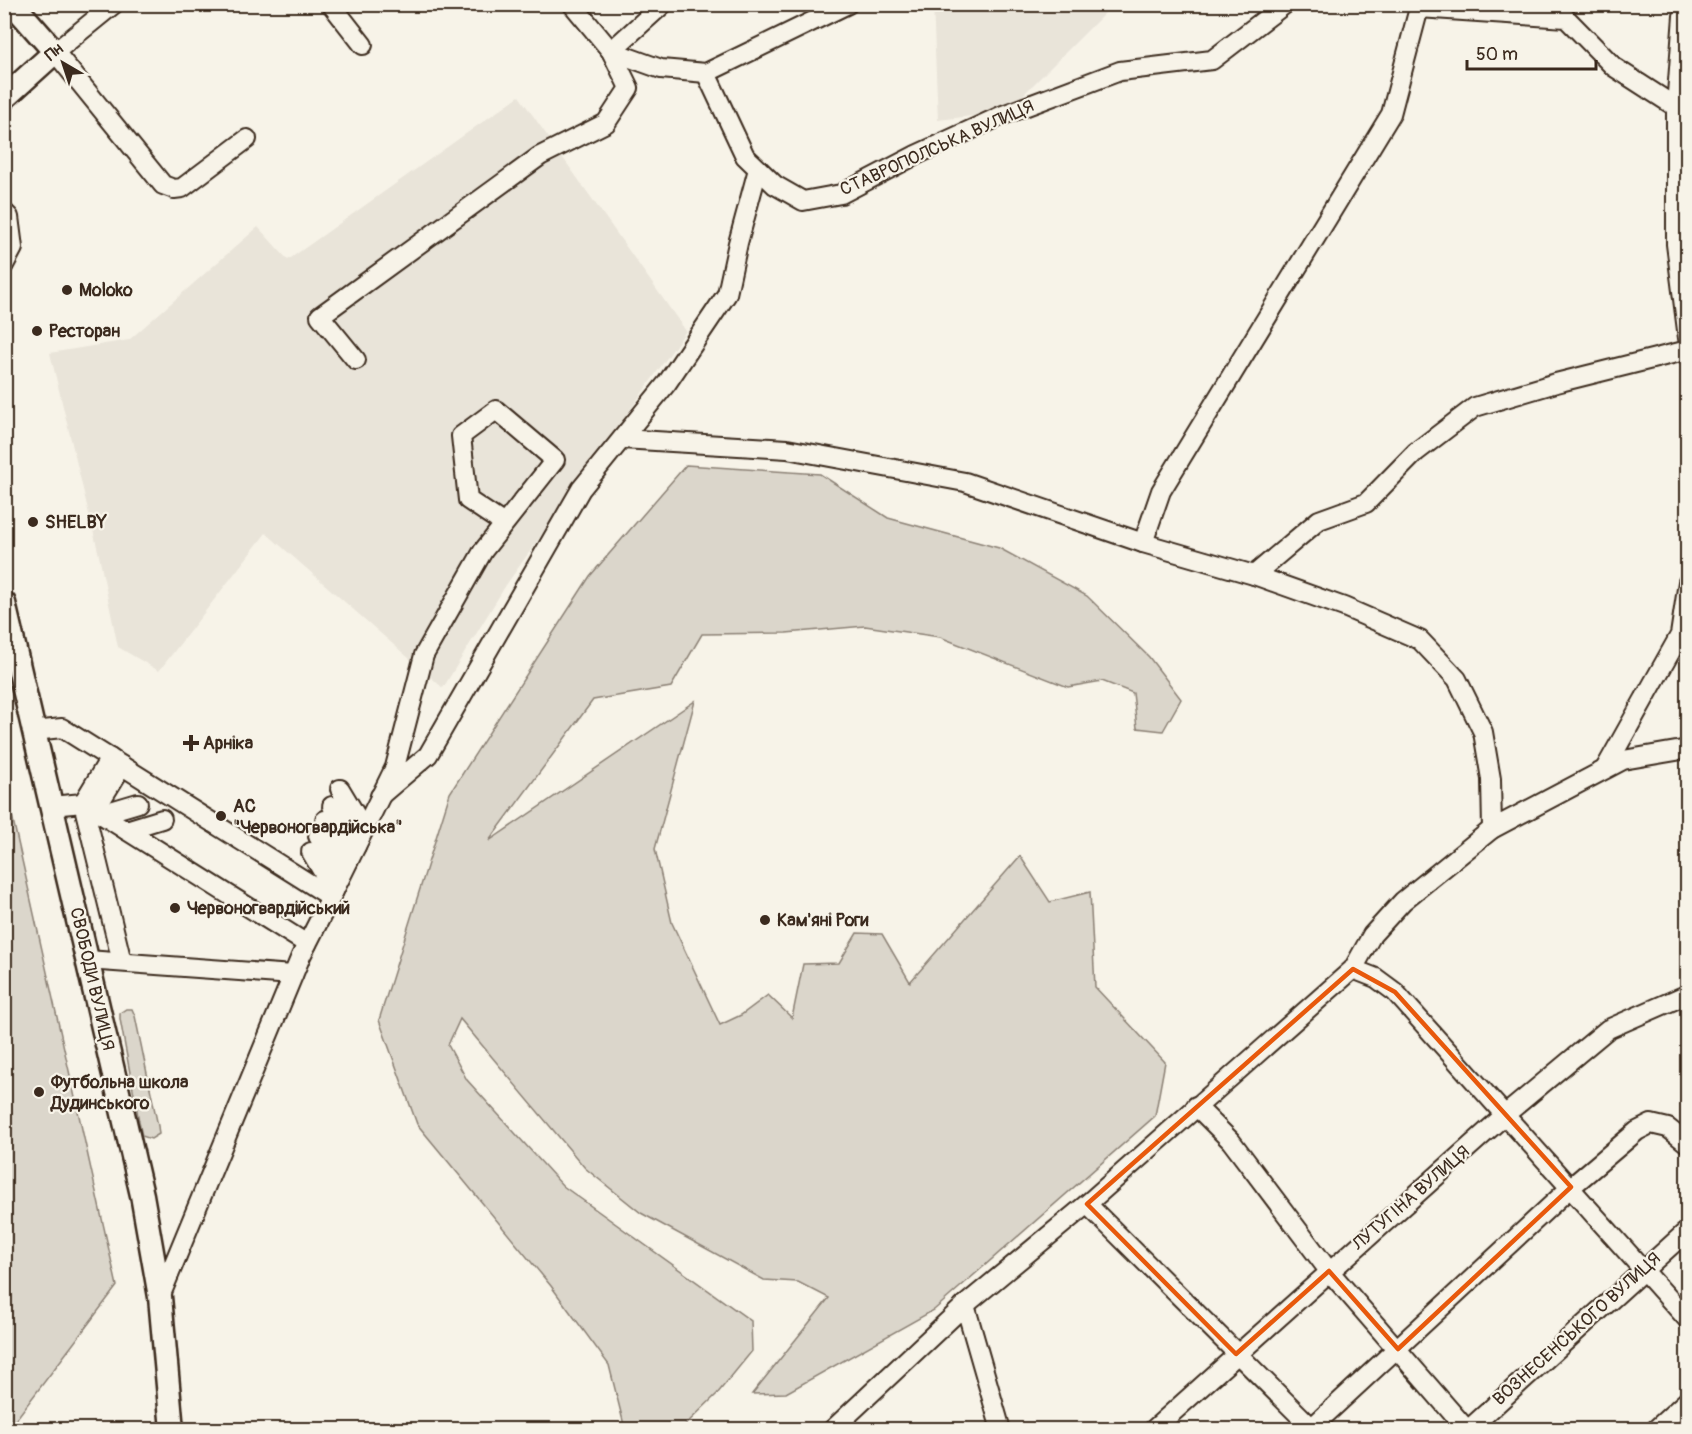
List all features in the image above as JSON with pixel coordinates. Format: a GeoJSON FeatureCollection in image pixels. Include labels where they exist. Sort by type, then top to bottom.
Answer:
{"type":"FeatureCollection","features":[{"type":"Feature","properties":{"kind":"main road"},"geometry":{"type":"LineString","coordinates":[[4,98],[55,52],[13,4]]}},
{"type":"Feature","properties":{"kind":"main road","name":"СВОБОДИ ВУЛИЦЯ"},"geometry":{"type":"LineString","coordinates":[[4,603],[141,1195],[160,1297],[172,1430]]}},
{"type":"Feature","properties":{"kind":"street"},"geometry":{"type":"LineString","coordinates":[[114,4],[55,52],[163,184],[174,189],[182,188],[247,139]]}},
{"type":"Feature","properties":{"kind":"street"},"geometry":{"type":"LineString","coordinates":[[330,4],[363,45]]}},
{"type":"Feature","properties":{"kind":"street"},"geometry":{"type":"LineString","coordinates":[[573,4],[611,51],[629,87]]}},
{"type":"Feature","properties":{"kind":"street"},"geometry":{"type":"LineString","coordinates":[[611,51],[663,4]]}},
{"type":"Feature","properties":{"kind":"street"},"geometry":{"type":"LineString","coordinates":[[611,51],[661,69],[706,73],[848,4]]}},
{"type":"Feature","properties":{"kind":"street","name":"СТАВРОПОЛСЬКА ВУЛИЦЯ"},"geometry":{"type":"LineString","coordinates":[[706,73],[745,156],[774,184],[802,201],[842,194],[915,155],[1003,115],[1120,71],[1212,60],[1285,4]]}},
{"type":"Feature","properties":{"kind":"street"},"geometry":{"type":"LineString","coordinates":[[1143,543],[1161,491],[1391,114],[1419,6],[1564,11],[1614,67],[1676,107]]}},
{"type":"Feature","properties":{"kind":"street"},"geometry":{"type":"LineString","coordinates":[[1688,7],[1683,16],[1676,107],[1676,244],[1688,338]]}},
{"type":"Feature","properties":{"kind":"street"},"geometry":{"type":"LineString","coordinates":[[356,360],[313,319],[540,156],[606,123],[629,87],[661,69]]}},
{"type":"Feature","properties":{"kind":"street"},"geometry":{"type":"LineString","coordinates":[[380,796],[428,755],[581,489],[667,383],[727,294],[758,169]]}},
{"type":"Feature","properties":{"kind":"street"},"geometry":{"type":"LineString","coordinates":[[4,212],[9,217],[13,248],[4,265]]}},
{"type":"Feature","properties":{"kind":"street"},"geometry":{"type":"LineString","coordinates":[[1254,575],[1319,520],[1366,503],[1416,452],[1474,407],[1688,350]]}},
{"type":"Feature","properties":{"kind":"street"},"geometry":{"type":"LineString","coordinates":[[160,1297],[293,975],[394,767],[424,655],[483,551],[555,460],[496,410],[460,436],[468,500],[504,524]]}},
{"type":"Feature","properties":{"kind":"street"},"geometry":{"type":"LineString","coordinates":[[622,439],[787,449],[965,482],[1143,543],[1254,575],[1344,607],[1420,640],[1457,679],[1483,732],[1491,779],[1492,829]]}},
{"type":"Feature","properties":{"kind":"street"},"geometry":{"type":"LineString","coordinates":[[1605,769],[1680,635],[1688,582]]}},
{"type":"Feature","properties":{"kind":"street"},"geometry":{"type":"LineString","coordinates":[[34,731],[62,728],[116,762],[342,874]]}},
{"type":"Feature","properties":{"kind":"street"},"geometry":{"type":"LineString","coordinates":[[832,1430],[965,1305],[1088,1204],[1353,969],[1372,934],[1403,901],[1492,829],[1623,760],[1688,749]]}},
{"type":"Feature","properties":{"kind":"street"},"geometry":{"type":"LineString","coordinates":[[116,762],[104,816],[122,962]]}},
{"type":"Feature","properties":{"kind":"street"},"geometry":{"type":"LineString","coordinates":[[340,789],[364,829]]}},
{"type":"Feature","properties":{"kind":"street"},"geometry":{"type":"LineString","coordinates":[[51,806],[104,816],[150,811],[104,816]]}},
{"type":"Feature","properties":{"kind":"street"},"geometry":{"type":"LineString","coordinates":[[104,816],[307,944]]}},
{"type":"Feature","properties":{"kind":"street"},"geometry":{"type":"LineString","coordinates":[[342,874],[321,828],[342,874]]}},
{"type":"Feature","properties":{"kind":"street"},"geometry":{"type":"LineString","coordinates":[[87,960],[293,975]]}},
{"type":"Feature","properties":{"kind":"street"},"geometry":{"type":"LineString","coordinates":[[1353,969],[1376,978],[1395,992],[1688,1320]]}},
{"type":"Feature","properties":{"kind":"street","name":"ЛУТУГІНА ВУЛИЦЯ"},"geometry":{"type":"LineString","coordinates":[[1153,1430],[1506,1114],[1608,1029],[1688,994]]}},
{"type":"Feature","properties":{"kind":"street"},"geometry":{"type":"LineString","coordinates":[[1196,1106],[1231,1141],[1329,1271],[1467,1430]]}},
{"type":"Feature","properties":{"kind":"street"},"geometry":{"type":"LineString","coordinates":[[1088,1204],[1311,1429],[1571,1187],[1637,1131],[1651,1124],[1668,1128],[1688,1144]]}},
{"type":"Feature","properties":{"kind":"street","name":"ВОЗНЕСЕНСЬКОГО ВУЛИЦЯ"},"geometry":{"type":"LineString","coordinates":[[1467,1430],[1642,1268],[1688,1230]]}},
{"type":"Feature","properties":{"kind":"street"},"geometry":{"type":"LineString","coordinates":[[965,1305],[1000,1430]]}},
{"type":"Feature","properties":{"kind":"street"},"geometry":{"type":"LineString","coordinates":[[1655,1430],[1688,1400]]}},
{"type":"Feature","properties":{"kind":"highlighted area"},"geometry":{"type":"Polygon","coordinates":[[[1353,969],[1395,992],[1571,1187],[1398,1349],[1329,1271],[1236,1354],[1087,1204],[1353,969]]]}},
{"type":"Feature","properties":{"kind":"shaded area"},"geometry":{"type":"Polygon","coordinates":[[[933,5],[1113,5],[1006,112],[938,120],[933,5]]]}},
{"type":"Feature","properties":{"kind":"shaded area"},"geometry":{"type":"Polygon","coordinates":[[[519,96],[686,331],[506,585],[443,688],[266,533],[159,671],[118,647],[98,551],[50,353],[129,340],[258,227],[288,260],[519,96]]]}},
{"type":"Feature","properties":{"kind":"shaded area"},"geometry":{"type":"Polygon","coordinates":[[[686,465],[820,474],[888,518],[999,548],[1087,596],[1149,657],[1181,699],[1163,731],[1137,728],[1133,693],[1102,681],[1068,687],[940,637],[865,626],[786,633],[702,634],[671,687],[593,700],[489,841],[695,701],[655,849],[672,923],[720,1025],[741,1015],[768,995],[792,1018],[803,964],[839,963],[857,933],[882,934],[910,982],[1020,856],[1050,902],[1090,892],[1095,987],[1165,1062],[1155,1116],[934,1310],[786,1393],[752,1394],[829,1298],[798,1282],[764,1280],[641,1213],[585,1168],[460,1019],[448,1045],[467,1080],[563,1186],[751,1321],[752,1351],[717,1394],[681,1429],[625,1429],[609,1365],[551,1286],[417,1124],[379,1020],[450,793],[590,576],[686,465]]]}},
{"type":"Feature","properties":{"kind":"shaded area","name":"Футбольна школа Дудинського"},"geometry":{"type":"Polygon","coordinates":[[[5,784],[117,1286],[8,1430],[4,1429],[5,784]]]}},
{"type":"Feature","properties":{"kind":"shaded area"},"geometry":{"type":"Polygon","coordinates":[[[126,1009],[132,1009],[135,1016],[158,1126],[159,1134],[151,1139],[142,1136],[140,1127],[120,1019],[120,1013],[126,1009]]]}},
{"type":"Feature","properties":{"kind":"place","name":"Moloko"},"geometry":{"type":"Point","coordinates":[67,290]}},
{"type":"Feature","properties":{"kind":"place","name":"Ресторан"},"geometry":{"type":"Point","coordinates":[37,331]}},
{"type":"Feature","properties":{"kind":"place","name":"SHELBY"},"geometry":{"type":"Point","coordinates":[33,522]}},
{"type":"Feature","properties":{"kind":"place","name":"Арніка"},"geometry":{"type":"Point","coordinates":[191,743]}},
{"type":"Feature","properties":{"kind":"place","name":"АС \"Червоногвардійська\""},"geometry":{"type":"Point","coordinates":[221,816]}},
{"type":"Feature","properties":{"kind":"place","name":"Червоногвардійський"},"geometry":{"type":"Point","coordinates":[175,908]}},
{"type":"Feature","properties":{"kind":"place","name":"Кам'яні Роги"},"geometry":{"type":"Point","coordinates":[765,920]}},
{"type":"Feature","properties":{"kind":"place","name":"Футбольна школа Дудинського"},"geometry":{"type":"Point","coordinates":[39,1092]}}]}
